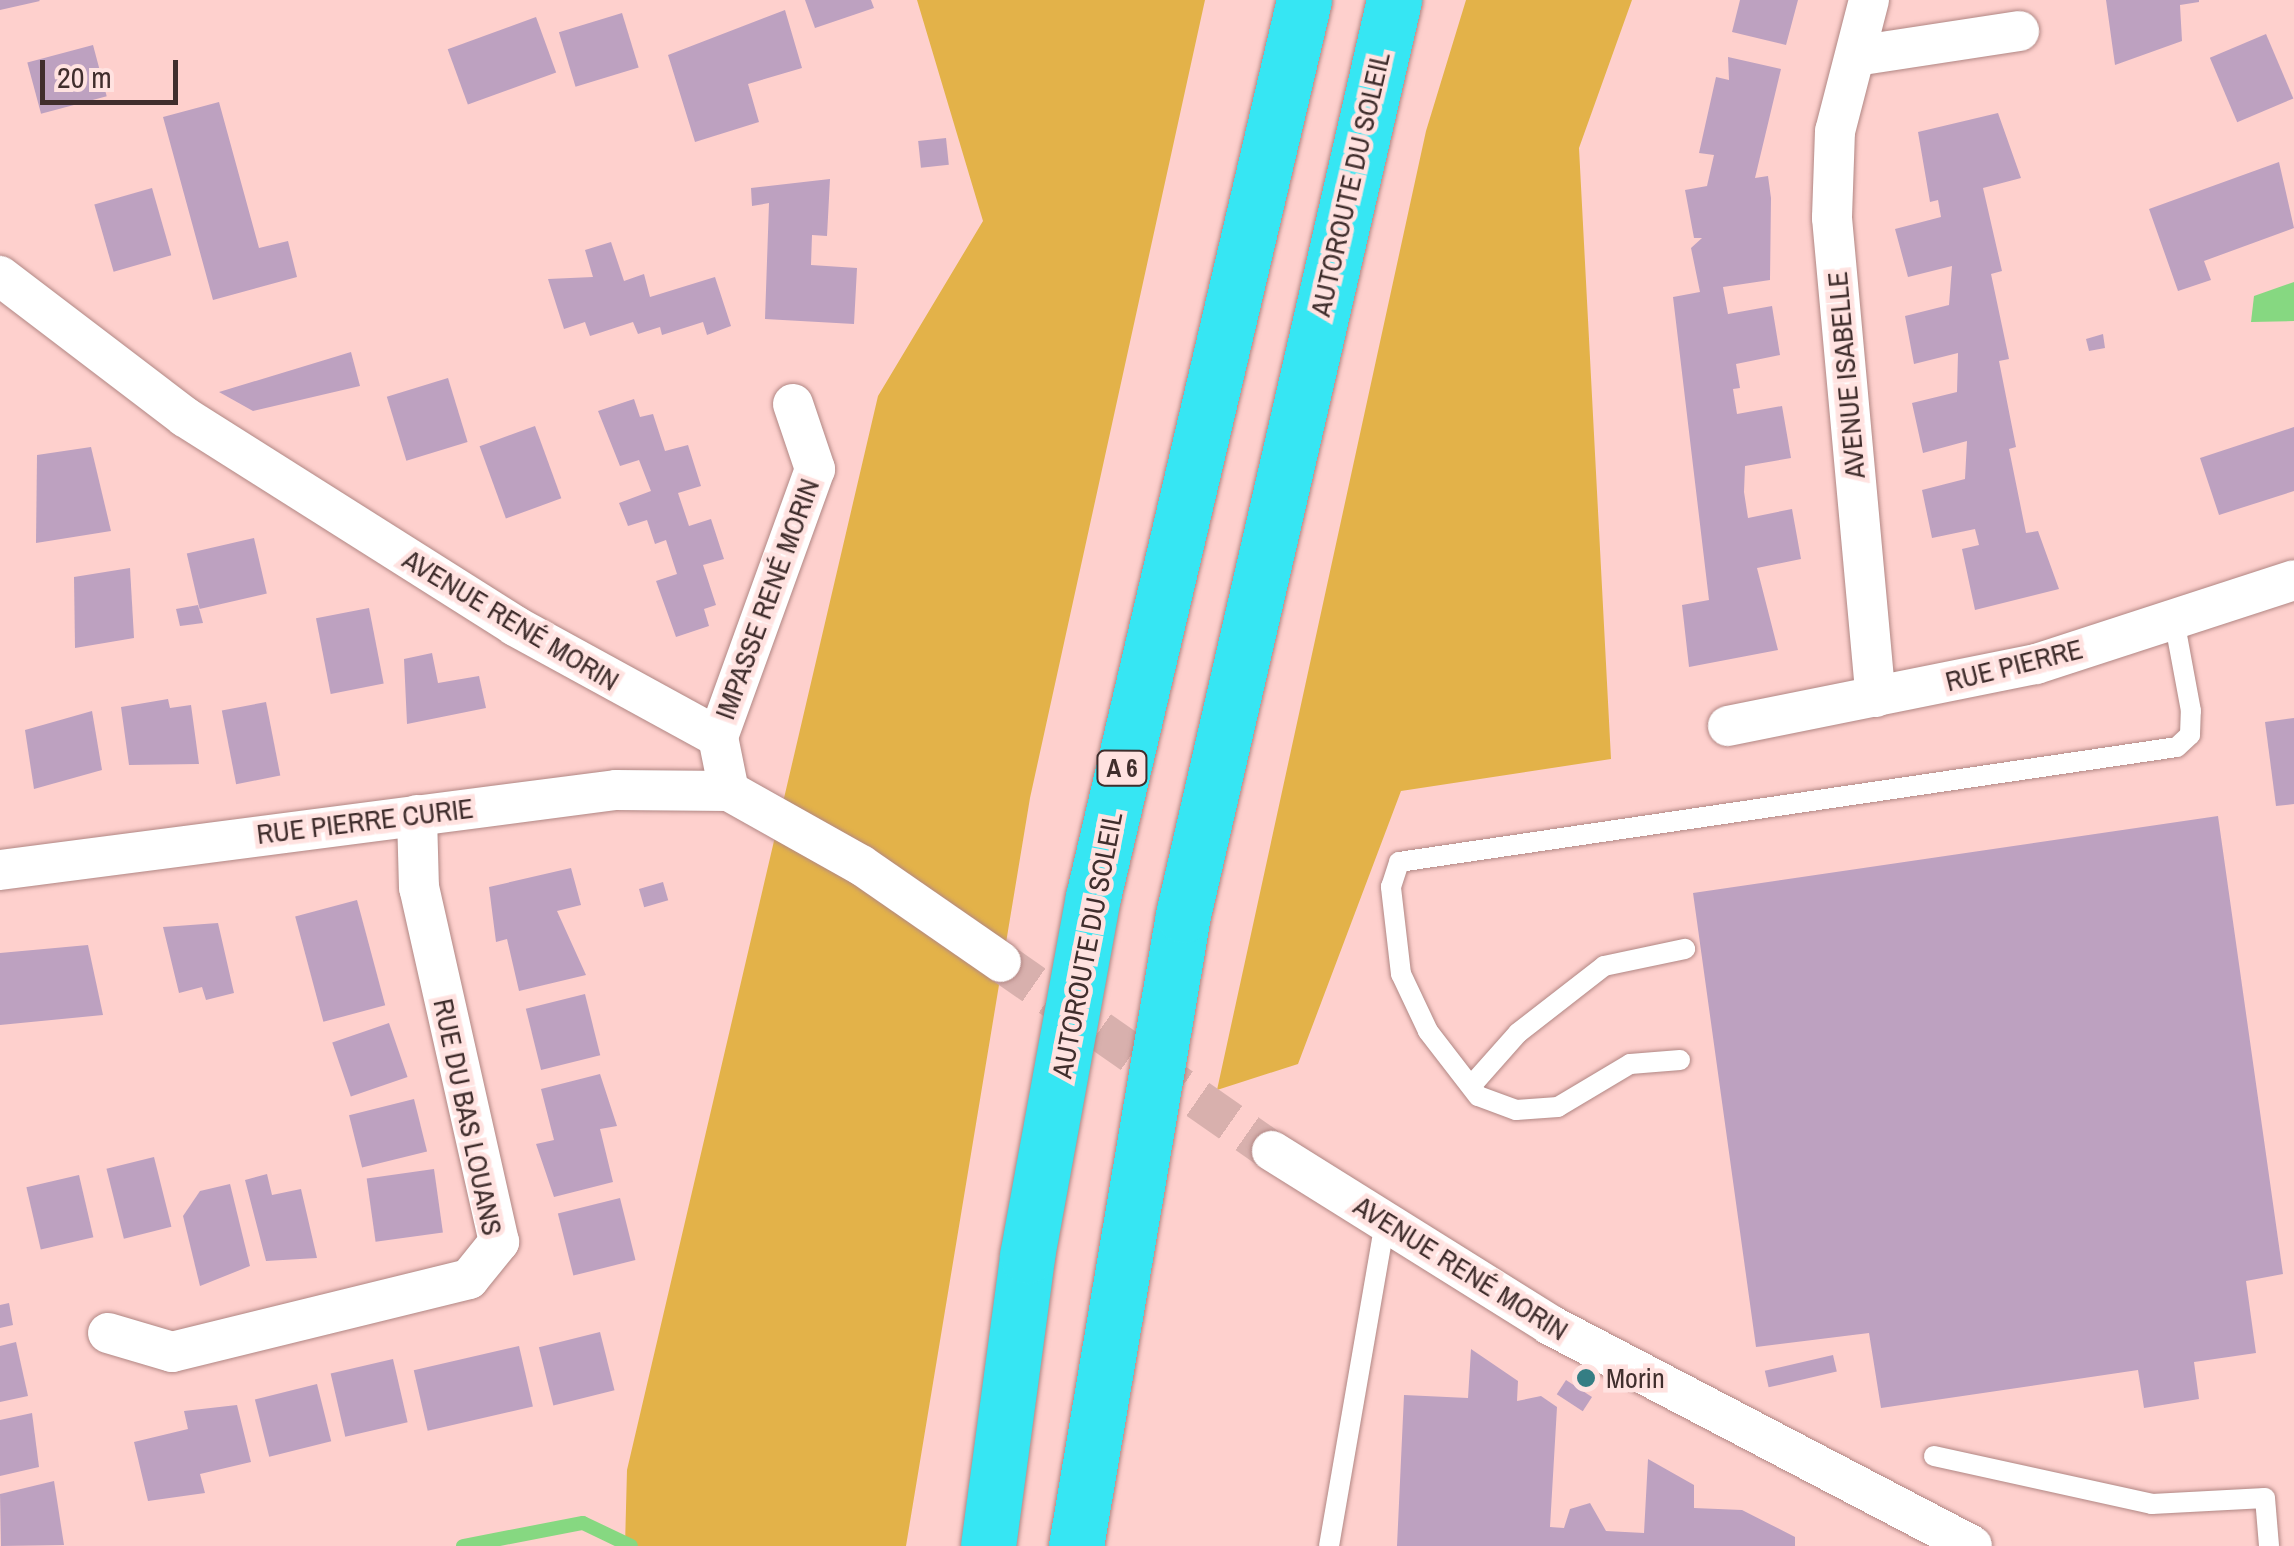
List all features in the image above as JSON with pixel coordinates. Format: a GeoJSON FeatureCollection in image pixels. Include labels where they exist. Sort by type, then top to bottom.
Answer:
{"type":"FeatureCollection","features":[{"type":"Feature","properties":{"kind":"highway","name":"AUTOROUTE DU SOLEIL"},"geometry":{"type":"LineString","coordinates":[[988,1546],[1028,1256],[1093,896],[1304,0]]}},
{"type":"Feature","properties":{"kind":"highway","name":"AUTOROUTE DU SOLEIL"},"geometry":{"type":"LineString","coordinates":[[1076,1546],[1183,916],[1394,0]]}},
{"type":"Feature","properties":{"kind":"street","name":"AVENUE ISABELLE"},"geometry":{"type":"LineString","coordinates":[[1869,0],[1836,131],[1832,218],[1876,697]]}},
{"type":"Feature","properties":{"kind":"street"},"geometry":{"type":"LineString","coordinates":[[1856,56],[2019,31]]}},
{"type":"Feature","properties":{"kind":"street","name":"AVENUE RENÉ MORIN"},"geometry":{"type":"LineString","coordinates":[[0,276],[185,417],[515,626],[718,737]]}},
{"type":"Feature","properties":{"kind":"street","name":"IMPASSE RENÉ MORIN"},"geometry":{"type":"LineString","coordinates":[[718,737],[815,469],[794,404]]}},
{"type":"Feature","properties":{"kind":"street","name":"RUE PIERRE"},"geometry":{"type":"LineString","coordinates":[[1728,726],[2036,664],[2294,580]]}},
{"type":"Feature","properties":{"kind":"street"},"geometry":{"type":"LineString","coordinates":[[718,737],[729,791],[861,865],[1001,962]]}},
{"type":"Feature","properties":{"kind":"street","name":"RUE PIERRE CURIE"},"geometry":{"type":"LineString","coordinates":[[1,862],[616,790],[729,791]]}},
{"type":"Feature","properties":{"kind":"street","name":"RUE DU BAS LOUANS"},"geometry":{"type":"LineString","coordinates":[[108,1333],[172,1352],[469,1278],[499,1242],[419,888],[417,815]]}},
{"type":"Feature","properties":{"kind":"street","name":"AVENUE RENÉ MORIN"},"geometry":{"type":"LineString","coordinates":[[1272,1151],[1385,1222],[1765,1445],[1972,1546]]}},
{"type":"Feature","properties":{"kind":"lane"},"geometry":{"type":"LineString","coordinates":[[1680,1060],[1630,1064],[1558,1108],[1516,1110],[1471,1086],[1401,974],[1391,887],[1399,862],[2177,747],[2190,735],[2190,710],[2174,619]]}},
{"type":"Feature","properties":{"kind":"lane"},"geometry":{"type":"LineString","coordinates":[[1471,1086],[1518,1033],[1604,966],[1685,948]]}},
{"type":"Feature","properties":{"kind":"lane"},"geometry":{"type":"LineString","coordinates":[[1329,1546],[1385,1222]]}},
{"type":"Feature","properties":{"kind":"lane"},"geometry":{"type":"LineString","coordinates":[[1934,1456],[2152,1504],[2265,1498],[2269,1546]]}},
{"type":"Feature","properties":{"kind":"shaded area"},"geometry":{"type":"Polygon","coordinates":[[[917,0],[1205,0],[1030,798],[906,1546],[625,1546],[627,1470],[878,396],[983,221],[917,0]]]}},
{"type":"Feature","properties":{"kind":"shaded area"},"geometry":{"type":"Polygon","coordinates":[[[1466,0],[1632,0],[1579,148],[1611,759],[1401,791],[1298,1064],[1217,1090],[1426,131],[1466,0]]]}},
{"type":"Feature","properties":{"kind":"shaded area"},"geometry":{"type":"Polygon","coordinates":[[[2294,282],[2294,321],[2251,322],[2254,296],[2294,282]]]}},
{"type":"Feature","properties":{"kind":"building"},"geometry":{"type":"Polygon","coordinates":[[[0,0],[39,0],[40,1],[0,10],[0,0]]]}},
{"type":"Feature","properties":{"kind":"building"},"geometry":{"type":"Polygon","coordinates":[[[805,0],[871,0],[874,8],[815,28],[805,0]]]}},
{"type":"Feature","properties":{"kind":"building"},"geometry":{"type":"Polygon","coordinates":[[[1740,0],[1798,0],[1786,45],[1732,32],[1740,0]]]}},
{"type":"Feature","properties":{"kind":"building"},"geometry":{"type":"Polygon","coordinates":[[[2106,0],[2199,2],[2180,5],[2182,41],[2115,65],[2106,0]]]}},
{"type":"Feature","properties":{"kind":"building"},"geometry":{"type":"Polygon","coordinates":[[[785,10],[802,68],[748,84],[759,122],[695,142],[668,55],[785,10]]]}},
{"type":"Feature","properties":{"kind":"building"},"geometry":{"type":"Polygon","coordinates":[[[622,13],[639,68],[576,87],[559,32],[622,13]]]}},
{"type":"Feature","properties":{"kind":"building"},"geometry":{"type":"Polygon","coordinates":[[[536,17],[556,72],[468,105],[448,49],[536,17]]]}},
{"type":"Feature","properties":{"kind":"building"},"geometry":{"type":"Polygon","coordinates":[[[2266,34],[2293,98],[2237,122],[2210,58],[2266,34]]]}},
{"type":"Feature","properties":{"kind":"building"},"geometry":{"type":"Polygon","coordinates":[[[93,45],[107,96],[41,114],[27,63],[93,45]]]}},
{"type":"Feature","properties":{"kind":"building"},"geometry":{"type":"Polygon","coordinates":[[[1728,57],[1781,69],[1755,178],[1768,176],[1770,280],[1723,287],[1728,314],[1772,306],[1780,355],[1736,364],[1740,388],[1733,389],[1737,414],[1782,406],[1791,458],[1745,466],[1744,492],[1748,518],[1792,509],[1801,559],[1757,568],[1778,650],[1689,667],[1682,605],[1709,600],[1673,297],[1700,292],[1691,248],[1702,238],[1694,238],[1685,190],[1707,186],[1714,155],[1699,153],[1716,77],[1729,80],[1728,57]]]}},
{"type":"Feature","properties":{"kind":"building"},"geometry":{"type":"Polygon","coordinates":[[[219,102],[259,248],[288,241],[297,277],[213,300],[163,117],[219,102]]]}},
{"type":"Feature","properties":{"kind":"building"},"geometry":{"type":"Polygon","coordinates":[[[1998,113],[2021,178],[1983,188],[2002,271],[1991,274],[2009,359],[1999,361],[2016,447],[2009,449],[2026,533],[2038,531],[2059,589],[1975,610],[1962,549],[1979,545],[1975,529],[1932,538],[1922,490],[1965,479],[1967,441],[1923,453],[1912,403],[1957,392],[1958,353],[1914,364],[1905,316],[1949,305],[1952,266],[1908,277],[1895,229],[1941,217],[1938,200],[1930,202],[1918,132],[1998,113]]]}},
{"type":"Feature","properties":{"kind":"building"},"geometry":{"type":"Polygon","coordinates":[[[946,138],[949,165],[921,168],[918,141],[946,138]]]}},
{"type":"Feature","properties":{"kind":"building"},"geometry":{"type":"Polygon","coordinates":[[[2279,162],[2294,228],[2204,261],[2211,280],[2178,291],[2149,209],[2279,162]]]}},
{"type":"Feature","properties":{"kind":"building"},"geometry":{"type":"Polygon","coordinates":[[[830,179],[827,236],[812,235],[811,265],[857,268],[854,324],[765,319],[769,203],[752,206],[751,188],[830,179]]]}},
{"type":"Feature","properties":{"kind":"building"},"geometry":{"type":"Polygon","coordinates":[[[152,188],[171,255],[114,272],[94,205],[152,188]]]}},
{"type":"Feature","properties":{"kind":"building"},"geometry":{"type":"Polygon","coordinates":[[[611,242],[624,281],[644,274],[650,297],[715,277],[731,326],[707,335],[703,322],[662,335],[660,327],[638,334],[633,322],[590,336],[585,322],[564,329],[548,279],[593,277],[585,250],[611,242]]]}},
{"type":"Feature","properties":{"kind":"building"},"geometry":{"type":"Polygon","coordinates":[[[2103,334],[2105,348],[2089,351],[2086,339],[2103,334]]]}},
{"type":"Feature","properties":{"kind":"building"},"geometry":{"type":"Polygon","coordinates":[[[351,352],[360,386],[253,411],[219,392],[351,352]]]}},
{"type":"Feature","properties":{"kind":"building"},"geometry":{"type":"Polygon","coordinates":[[[448,378],[468,442],[406,461],[387,397],[448,378]]]}},
{"type":"Feature","properties":{"kind":"building"},"geometry":{"type":"Polygon","coordinates":[[[634,399],[640,417],[653,414],[665,451],[688,445],[701,486],[678,493],[689,526],[711,519],[724,559],[703,565],[716,605],[704,609],[709,626],[676,637],[656,581],[677,574],[666,540],[655,544],[647,520],[628,526],[619,503],[651,491],[639,460],[620,466],[598,411],[634,399]]]}},
{"type":"Feature","properties":{"kind":"building"},"geometry":{"type":"Polygon","coordinates":[[[535,426],[561,498],[506,519],[480,446],[535,426]]]}},
{"type":"Feature","properties":{"kind":"building"},"geometry":{"type":"Polygon","coordinates":[[[2294,427],[2294,491],[2219,515],[2200,458],[2294,427]]]}},
{"type":"Feature","properties":{"kind":"building"},"geometry":{"type":"Polygon","coordinates":[[[91,447],[111,531],[36,543],[37,455],[91,447]]]}},
{"type":"Feature","properties":{"kind":"building"},"geometry":{"type":"Polygon","coordinates":[[[254,538],[267,594],[200,609],[187,554],[254,538]]]}},
{"type":"Feature","properties":{"kind":"building"},"geometry":{"type":"Polygon","coordinates":[[[130,568],[134,638],[75,648],[74,577],[130,568]]]}},
{"type":"Feature","properties":{"kind":"building"},"geometry":{"type":"Polygon","coordinates":[[[198,605],[203,623],[180,626],[176,609],[198,605]]]}},
{"type":"Feature","properties":{"kind":"building"},"geometry":{"type":"Polygon","coordinates":[[[369,608],[384,684],[331,694],[316,618],[369,608]]]}},
{"type":"Feature","properties":{"kind":"building"},"geometry":{"type":"Polygon","coordinates":[[[432,653],[438,683],[479,676],[486,708],[407,724],[404,659],[432,653]]]}},
{"type":"Feature","properties":{"kind":"building"},"geometry":{"type":"Polygon","coordinates":[[[168,699],[170,708],[191,705],[199,764],[129,765],[121,707],[168,699]]]}},
{"type":"Feature","properties":{"kind":"building"},"geometry":{"type":"Polygon","coordinates":[[[266,702],[280,776],[236,784],[222,711],[266,702]]]}},
{"type":"Feature","properties":{"kind":"building"},"geometry":{"type":"Polygon","coordinates":[[[92,711],[102,770],[34,789],[25,730],[92,711]]]}},
{"type":"Feature","properties":{"kind":"building"},"geometry":{"type":"Polygon","coordinates":[[[2294,718],[2294,804],[2276,806],[2265,722],[2294,718]]]}},
{"type":"Feature","properties":{"kind":"building"},"geometry":{"type":"Polygon","coordinates":[[[2218,816],[2283,1274],[2246,1281],[2256,1353],[2194,1362],[2199,1399],[2144,1408],[2138,1370],[1881,1408],[1869,1333],[1756,1347],[1693,893],[2218,816]]]}},
{"type":"Feature","properties":{"kind":"building"},"geometry":{"type":"Polygon","coordinates":[[[571,868],[581,905],[557,911],[586,975],[519,991],[507,939],[496,942],[489,887],[571,868]]]}},
{"type":"Feature","properties":{"kind":"building"},"geometry":{"type":"Polygon","coordinates":[[[663,882],[668,900],[644,907],[639,889],[663,882]]]}},
{"type":"Feature","properties":{"kind":"building"},"geometry":{"type":"Polygon","coordinates":[[[357,900],[385,1005],[323,1022],[295,917],[357,900]]]}},
{"type":"Feature","properties":{"kind":"building"},"geometry":{"type":"Polygon","coordinates":[[[218,923],[234,993],[206,1000],[202,987],[179,993],[163,927],[218,923]]]}},
{"type":"Feature","properties":{"kind":"building"},"geometry":{"type":"Polygon","coordinates":[[[88,945],[103,1015],[0,1025],[0,953],[88,945]]]}},
{"type":"Feature","properties":{"kind":"building"},"geometry":{"type":"Polygon","coordinates":[[[585,994],[600,1055],[541,1070],[526,1009],[585,994]]]}},
{"type":"Feature","properties":{"kind":"building"},"geometry":{"type":"Polygon","coordinates":[[[389,1023],[408,1077],[351,1096],[332,1043],[389,1023]]]}},
{"type":"Feature","properties":{"kind":"building"},"geometry":{"type":"Polygon","coordinates":[[[600,1074],[617,1126],[600,1129],[613,1182],[554,1197],[536,1144],[554,1140],[541,1089],[600,1074]]]}},
{"type":"Feature","properties":{"kind":"building"},"geometry":{"type":"Polygon","coordinates":[[[414,1099],[427,1151],[362,1168],[349,1115],[414,1099]]]}},
{"type":"Feature","properties":{"kind":"building"},"geometry":{"type":"Polygon","coordinates":[[[154,1157],[171,1227],[124,1239],[106,1169],[154,1157]]]}},
{"type":"Feature","properties":{"kind":"building"},"geometry":{"type":"Polygon","coordinates":[[[434,1169],[443,1232],[376,1242],[367,1178],[434,1169]]]}},
{"type":"Feature","properties":{"kind":"building"},"geometry":{"type":"Polygon","coordinates":[[[267,1174],[272,1195],[301,1189],[317,1258],[266,1261],[245,1180],[267,1174]]]}},
{"type":"Feature","properties":{"kind":"building"},"geometry":{"type":"Polygon","coordinates":[[[79,1175],[93,1237],[41,1250],[26,1187],[79,1175]]]}},
{"type":"Feature","properties":{"kind":"building"},"geometry":{"type":"Polygon","coordinates":[[[230,1184],[250,1266],[200,1286],[183,1216],[200,1191],[230,1184]]]}},
{"type":"Feature","properties":{"kind":"building"},"geometry":{"type":"Polygon","coordinates":[[[620,1198],[635,1260],[573,1276],[558,1213],[620,1198]]]}},
{"type":"Feature","properties":{"kind":"building"},"geometry":{"type":"Polygon","coordinates":[[[9,1303],[13,1325],[0,1328],[0,1305],[9,1303]]]}},
{"type":"Feature","properties":{"kind":"building"},"geometry":{"type":"Polygon","coordinates":[[[600,1332],[615,1390],[553,1405],[539,1347],[600,1332]]]}},
{"type":"Feature","properties":{"kind":"building"},"geometry":{"type":"Polygon","coordinates":[[[16,1342],[28,1396],[0,1402],[0,1346],[16,1342]]]}},
{"type":"Feature","properties":{"kind":"building"},"geometry":{"type":"Polygon","coordinates":[[[519,1346],[533,1406],[428,1431],[414,1370],[519,1346]]]}},
{"type":"Feature","properties":{"kind":"building"},"geometry":{"type":"Polygon","coordinates":[[[1471,1349],[1518,1381],[1517,1401],[1541,1396],[1557,1407],[1550,1527],[1564,1528],[1570,1509],[1590,1503],[1606,1531],[1644,1533],[1648,1459],[1694,1485],[1694,1508],[1742,1510],[1795,1537],[1795,1546],[1397,1546],[1404,1395],[1468,1398],[1471,1349]]]}},
{"type":"Feature","properties":{"kind":"building"},"geometry":{"type":"Polygon","coordinates":[[[1833,1355],[1837,1372],[1769,1387],[1765,1371],[1833,1355]]]}},
{"type":"Feature","properties":{"kind":"building"},"geometry":{"type":"Polygon","coordinates":[[[393,1359],[408,1422],[345,1437],[331,1373],[393,1359]]]}},
{"type":"Feature","properties":{"kind":"building"},"geometry":{"type":"Polygon","coordinates":[[[1566,1380],[1592,1397],[1583,1411],[1557,1394],[1566,1380]]]}},
{"type":"Feature","properties":{"kind":"building"},"geometry":{"type":"Polygon","coordinates":[[[317,1384],[331,1441],[269,1457],[255,1399],[317,1384]]]}},
{"type":"Feature","properties":{"kind":"building"},"geometry":{"type":"Polygon","coordinates":[[[237,1405],[251,1462],[200,1474],[205,1493],[148,1501],[134,1442],[188,1429],[184,1411],[237,1405]]]}},
{"type":"Feature","properties":{"kind":"building"},"geometry":{"type":"Polygon","coordinates":[[[32,1413],[39,1467],[0,1476],[0,1420],[32,1413]]]}},
{"type":"Feature","properties":{"kind":"building"},"geometry":{"type":"Polygon","coordinates":[[[54,1481],[64,1545],[1,1546],[0,1494],[54,1481]]]}},
{"type":"Feature","properties":{"kind":"waterway"},"geometry":{"type":"LineString","coordinates":[[463,1546],[583,1523],[631,1546]]}},
{"type":"Feature","properties":{"kind":"tunnel"},"geometry":{"type":"LineString","coordinates":[[1001,962],[1272,1151]]}},
{"type":"Feature","properties":{"kind":"place","name":"Morin"},"geometry":{"type":"Point","coordinates":[1586,1378]}}]}
